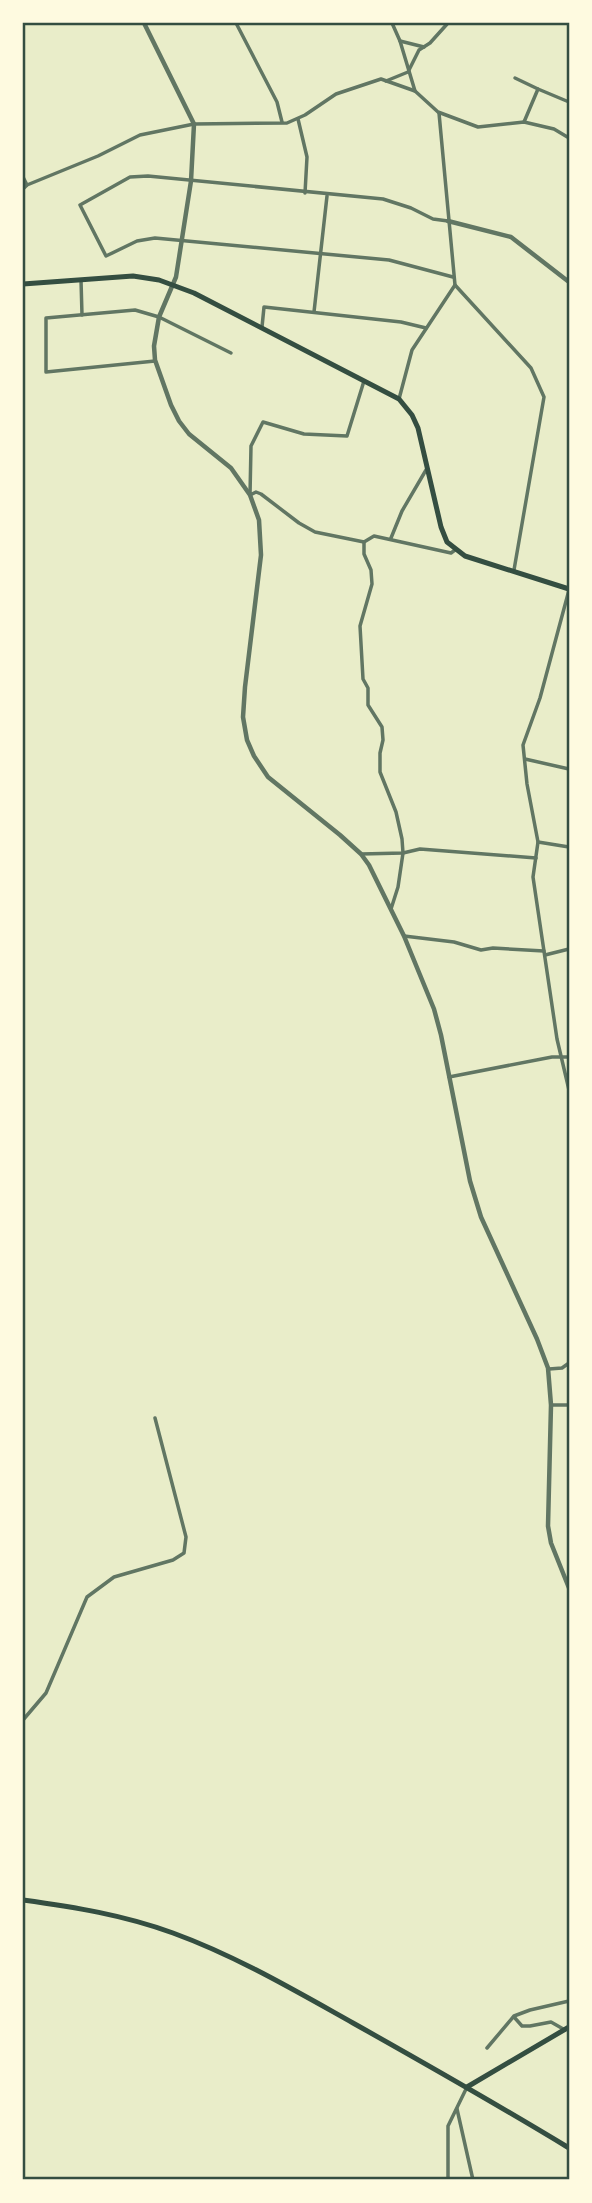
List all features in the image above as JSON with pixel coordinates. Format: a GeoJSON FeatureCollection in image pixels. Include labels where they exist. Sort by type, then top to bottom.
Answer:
{"type":"FeatureCollection","features":[{"type":"Feature","properties":{"kind":"main road"},"geometry":{"type":"LineString","coordinates":[[23,284],[133,276],[159,280],[262,328],[399,399],[418,428],[441,527],[447,542],[465,556],[569,589]]}},
{"type":"Feature","properties":{"kind":"main road"},"geometry":{"type":"LineString","coordinates":[[23,1900],[95,1910],[134,1920],[226,1954],[467,2087],[569,2148]]}},
{"type":"Feature","properties":{"kind":"main road"},"geometry":{"type":"LineString","coordinates":[[467,2087],[567,2029]]}},
{"type":"Feature","properties":{"kind":"street"},"geometry":{"type":"LineString","coordinates":[[144,23],[194,124],[191,181],[182,240],[174,285],[159,317],[154,346],[155,360],[170,405],[179,421],[230,468],[250,495],[259,520],[261,555],[243,717],[247,740],[268,777],[361,854],[378,880],[434,1009],[470,1181],[481,1217],[548,1369],[551,1405],[548,1526],[551,1543],[569,1588]]}},
{"type":"Feature","properties":{"kind":"street"},"geometry":{"type":"LineString","coordinates":[[236,23],[277,102],[282,123]]}},
{"type":"Feature","properties":{"kind":"street"},"geometry":{"type":"LineString","coordinates":[[391,23],[400,41],[415,91]]}},
{"type":"Feature","properties":{"kind":"street"},"geometry":{"type":"LineString","coordinates":[[386,81],[408,72],[419,50],[448,23]]}},
{"type":"Feature","properties":{"kind":"street"},"geometry":{"type":"LineString","coordinates":[[400,41],[424,47]]}},
{"type":"Feature","properties":{"kind":"street"},"geometry":{"type":"LineString","coordinates":[[23,189],[140,135],[194,124],[282,123],[298,119],[336,94],[381,79],[415,91],[439,112],[478,127],[524,122],[554,129],[569,138]]}},
{"type":"Feature","properties":{"kind":"street"},"geometry":{"type":"LineString","coordinates":[[515,79],[569,102]]}},
{"type":"Feature","properties":{"kind":"street"},"geometry":{"type":"LineString","coordinates":[[524,122],[538,89]]}},
{"type":"Feature","properties":{"kind":"street"},"geometry":{"type":"LineString","coordinates":[[439,112],[455,285],[531,369],[544,397],[514,572]]}},
{"type":"Feature","properties":{"kind":"street"},"geometry":{"type":"LineString","coordinates":[[298,119],[307,157],[305,193]]}},
{"type":"Feature","properties":{"kind":"street"},"geometry":{"type":"LineString","coordinates":[[453,277],[389,260],[155,238],[137,241],[106,256],[80,205],[130,177],[148,176],[383,200],[411,208],[433,219],[511,237],[569,282]]}},
{"type":"Feature","properties":{"kind":"street"},"geometry":{"type":"LineString","coordinates":[[23,177],[27,185]]}},
{"type":"Feature","properties":{"kind":"street"},"geometry":{"type":"LineString","coordinates":[[314,313],[327,196]]}},
{"type":"Feature","properties":{"kind":"street"},"geometry":{"type":"LineString","coordinates":[[81,280],[82,315]]}},
{"type":"Feature","properties":{"kind":"street"},"geometry":{"type":"LineString","coordinates":[[399,399],[412,350],[455,285]]}},
{"type":"Feature","properties":{"kind":"street"},"geometry":{"type":"LineString","coordinates":[[262,328],[264,307],[401,322],[426,328]]}},
{"type":"Feature","properties":{"kind":"street"},"geometry":{"type":"LineString","coordinates":[[155,360],[46,372],[46,318],[135,310],[159,317],[231,353]]}},
{"type":"Feature","properties":{"kind":"street"},"geometry":{"type":"LineString","coordinates":[[250,495],[251,446],[263,422],[304,434],[347,436],[364,381]]}},
{"type":"Feature","properties":{"kind":"street"},"geometry":{"type":"LineString","coordinates":[[391,538],[402,511],[427,469]]}},
{"type":"Feature","properties":{"kind":"street"},"geometry":{"type":"LineString","coordinates":[[250,495],[256,492],[261,494],[314,532],[364,542],[374,536],[391,538],[450,553],[455,550]]}},
{"type":"Feature","properties":{"kind":"street"},"geometry":{"type":"LineString","coordinates":[[364,542],[364,554],[371,570],[372,584],[360,626],[363,680],[368,688],[368,705],[382,727],[380,772],[397,812],[403,853],[396,898],[391,909]]}},
{"type":"Feature","properties":{"kind":"street"},"geometry":{"type":"LineString","coordinates":[[569,589],[540,698],[523,745],[538,842],[533,877],[561,1056],[569,1090]]}},
{"type":"Feature","properties":{"kind":"street"},"geometry":{"type":"LineString","coordinates":[[525,759],[569,769]]}},
{"type":"Feature","properties":{"kind":"street"},"geometry":{"type":"LineString","coordinates":[[538,842],[569,847]]}},
{"type":"Feature","properties":{"kind":"street"},"geometry":{"type":"LineString","coordinates":[[361,854],[403,853],[420,849],[536,858]]}},
{"type":"Feature","properties":{"kind":"street"},"geometry":{"type":"LineString","coordinates":[[404,936],[454,942],[481,950],[493,948],[544,953],[569,948]]}},
{"type":"Feature","properties":{"kind":"street"},"geometry":{"type":"LineString","coordinates":[[449,1077],[561,1056],[569,1057]]}},
{"type":"Feature","properties":{"kind":"street"},"geometry":{"type":"LineString","coordinates":[[548,1369],[562,1368],[569,1363]]}},
{"type":"Feature","properties":{"kind":"street"},"geometry":{"type":"LineString","coordinates":[[551,1405],[569,1405]]}},
{"type":"Feature","properties":{"kind":"street"},"geometry":{"type":"LineString","coordinates":[[23,1720],[46,1693],[87,1597],[114,1577],[173,1560],[184,1553],[186,1537],[155,1418]]}},
{"type":"Feature","properties":{"kind":"street"},"geometry":{"type":"LineString","coordinates":[[487,2048],[514,2016],[569,2001]]}},
{"type":"Feature","properties":{"kind":"street"},"geometry":{"type":"LineString","coordinates":[[514,2016],[522,2025],[551,2022],[567,2029]]}},
{"type":"Feature","properties":{"kind":"street"},"geometry":{"type":"LineString","coordinates":[[448,2180],[448,2126],[467,2087]]}},
{"type":"Feature","properties":{"kind":"street"},"geometry":{"type":"LineString","coordinates":[[456,2107],[473,2180]]}}]}
